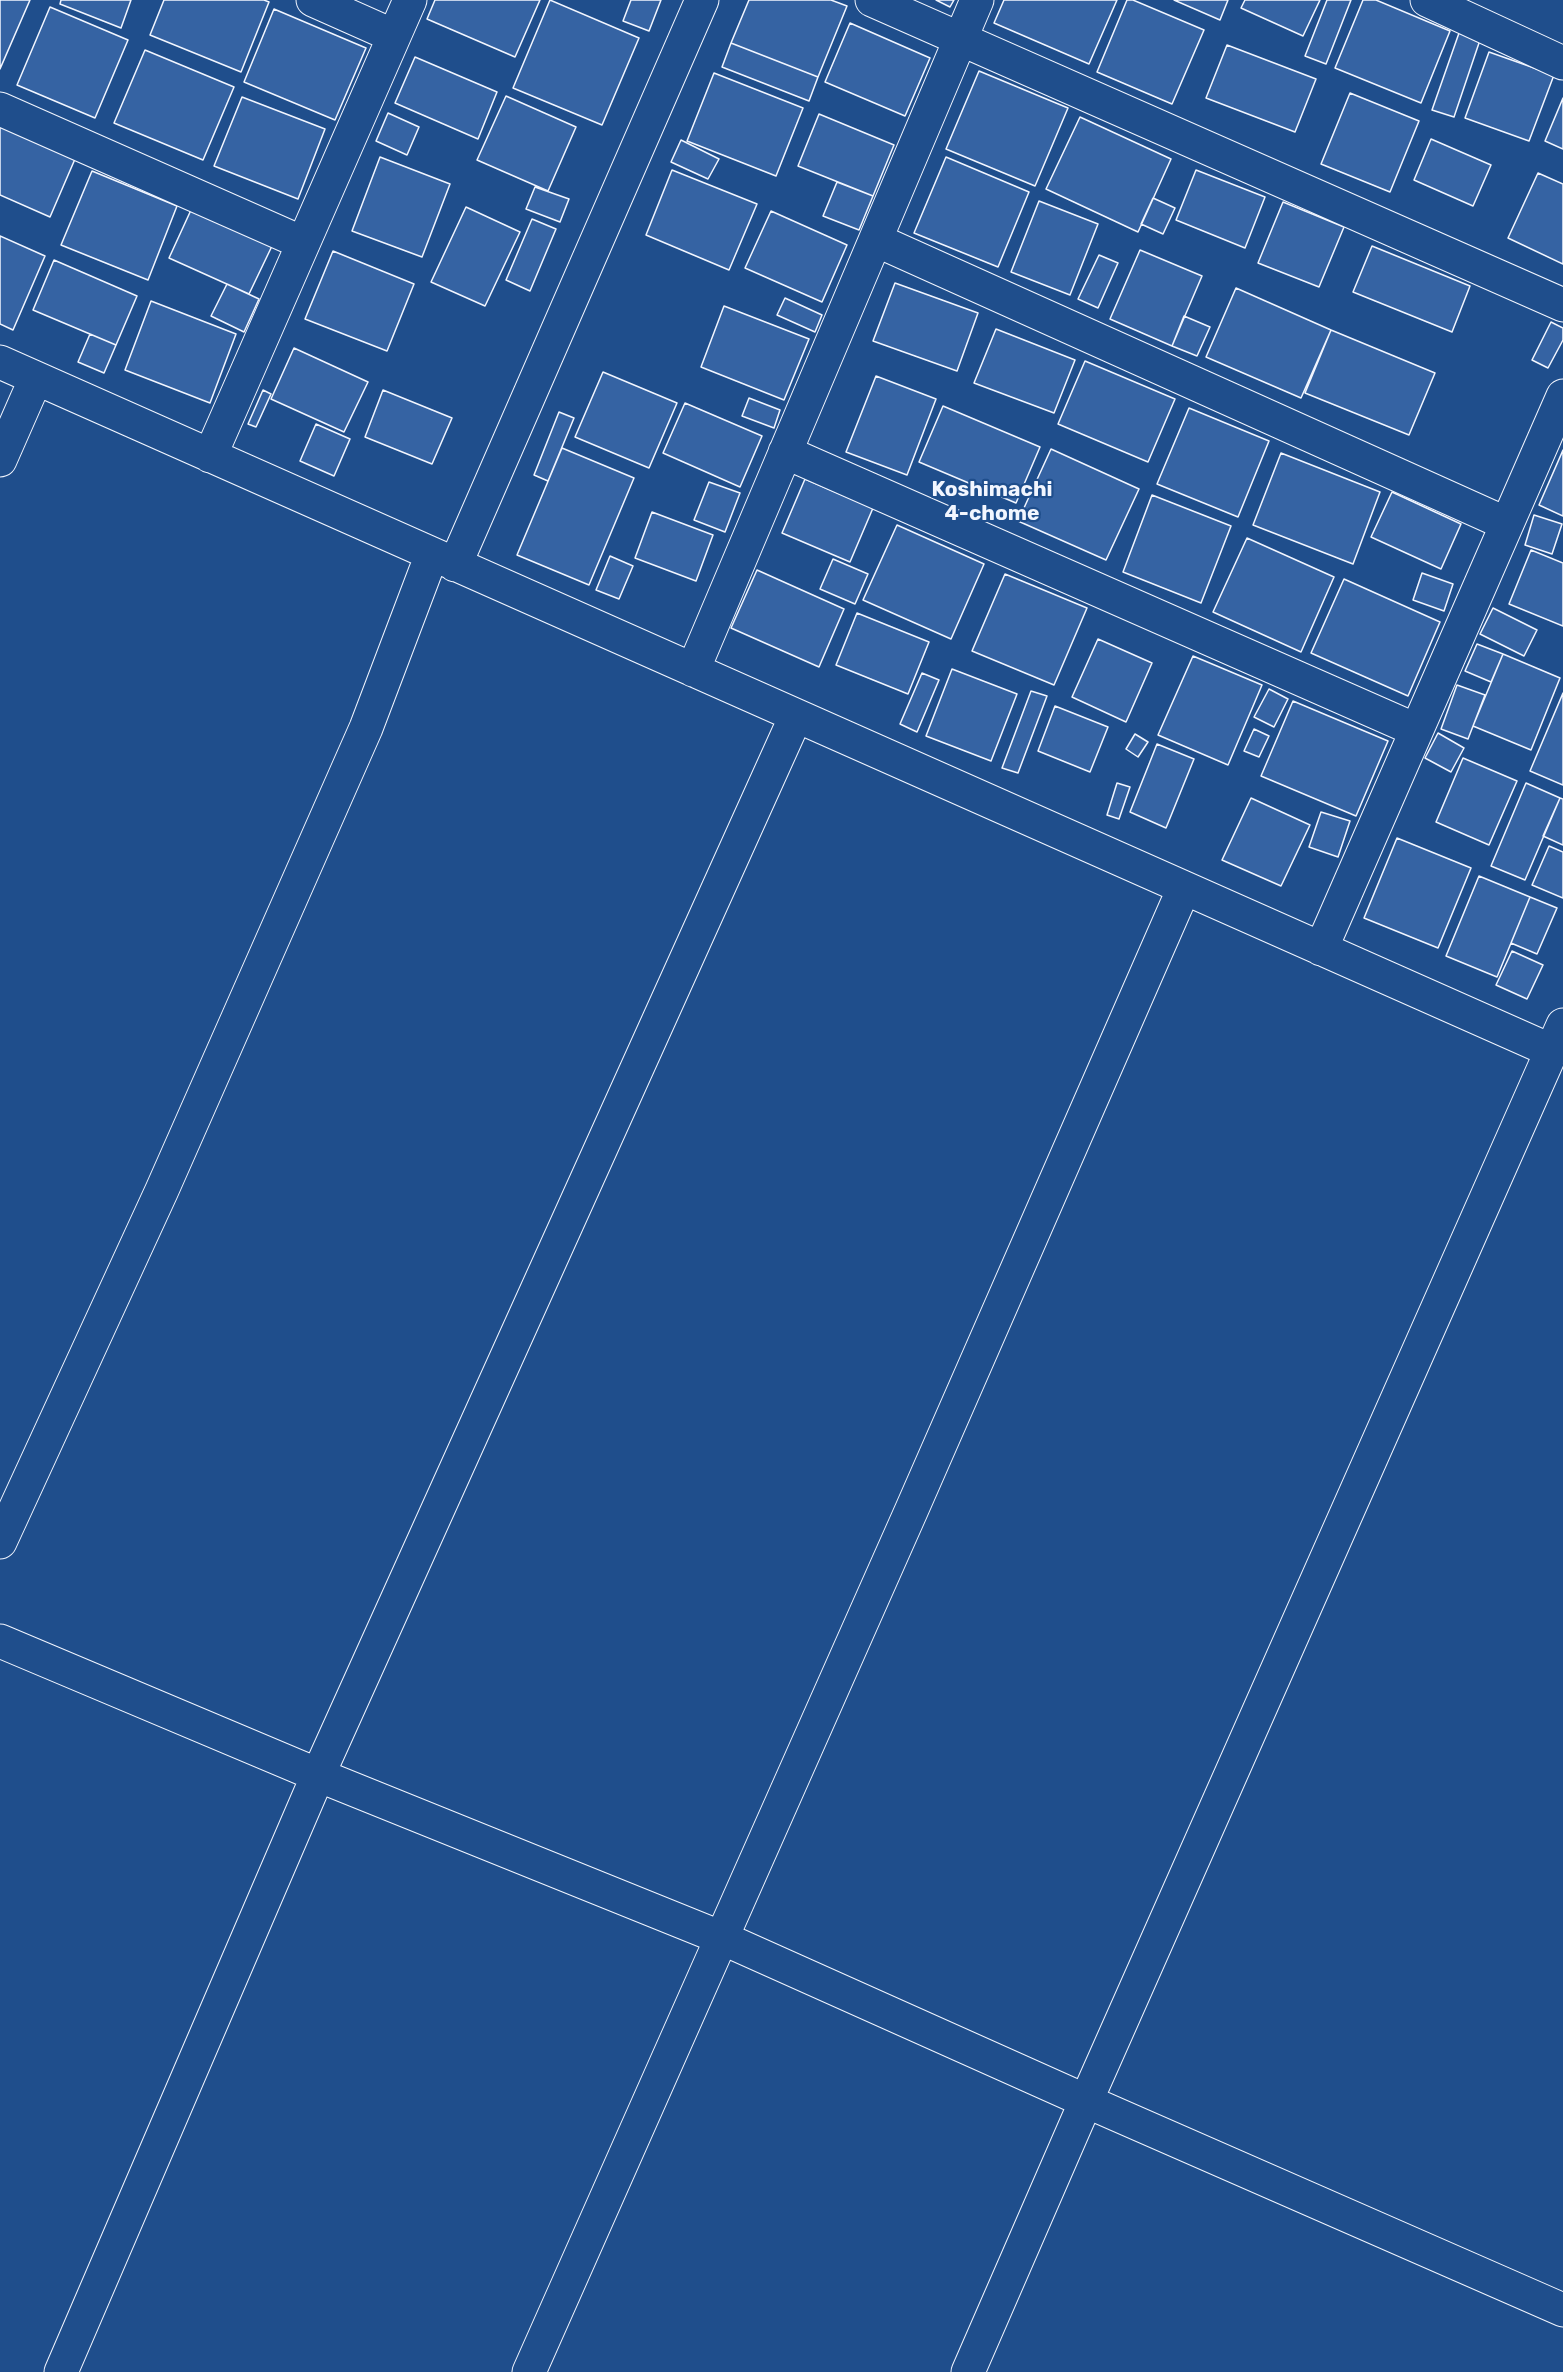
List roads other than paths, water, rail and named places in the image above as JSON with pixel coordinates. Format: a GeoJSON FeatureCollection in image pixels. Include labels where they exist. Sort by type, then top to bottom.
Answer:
{"type":"FeatureCollection","features":[{"type":"Feature","properties":{"kind":"street"},"geometry":{"type":"LineString","coordinates":[[313,0],[394,36]]}},
{"type":"Feature","properties":{"kind":"street"},"geometry":{"type":"LineString","coordinates":[[210,456],[410,0]]}},
{"type":"Feature","properties":{"kind":"street"},"geometry":{"type":"LineString","coordinates":[[0,1542],[162,1190],[366,728],[702,0]]}},
{"type":"Feature","properties":{"kind":"street"},"geometry":{"type":"LineString","coordinates":[[872,0],[1563,305]]}},
{"type":"Feature","properties":{"kind":"street"},"geometry":{"type":"LineString","coordinates":[[693,670],[977,0]]}},
{"type":"Feature","properties":{"kind":"street"},"geometry":{"type":"LineString","coordinates":[[1427,0],[1563,63]]}},
{"type":"Feature","properties":{"kind":"street"},"geometry":{"type":"LineString","coordinates":[[0,109],[303,243]]}},
{"type":"Feature","properties":{"kind":"street"},"geometry":{"type":"LineString","coordinates":[[876,240],[1507,524]]}},
{"type":"Feature","properties":{"kind":"street"},"geometry":{"type":"LineString","coordinates":[[0,362],[1321,949],[1557,1038],[968,2372]]}},
{"type":"Feature","properties":{"kind":"street"},"geometry":{"type":"LineString","coordinates":[[0,460],[36,378]]}},
{"type":"Feature","properties":{"kind":"street"},"geometry":{"type":"LineString","coordinates":[[1321,949],[1563,396]]}},
{"type":"Feature","properties":{"kind":"street"},"geometry":{"type":"LineString","coordinates":[[785,452],[1416,730]]}},
{"type":"Feature","properties":{"kind":"street"},"geometry":{"type":"LineString","coordinates":[[61,2372],[318,1774],[796,716]]}},
{"type":"Feature","properties":{"kind":"street"},"geometry":{"type":"LineString","coordinates":[[529,2372],[1184,888]]}},
{"type":"Feature","properties":{"kind":"street"},"geometry":{"type":"LineString","coordinates":[[0,1641],[318,1774],[722,1938],[1086,2101],[1563,2310]]}},
{"type":"Feature","properties":{"kind":"district","name":"Koshimachi 4-chome"},"geometry":{"type":"Point","coordinates":[992,502]}}]}
